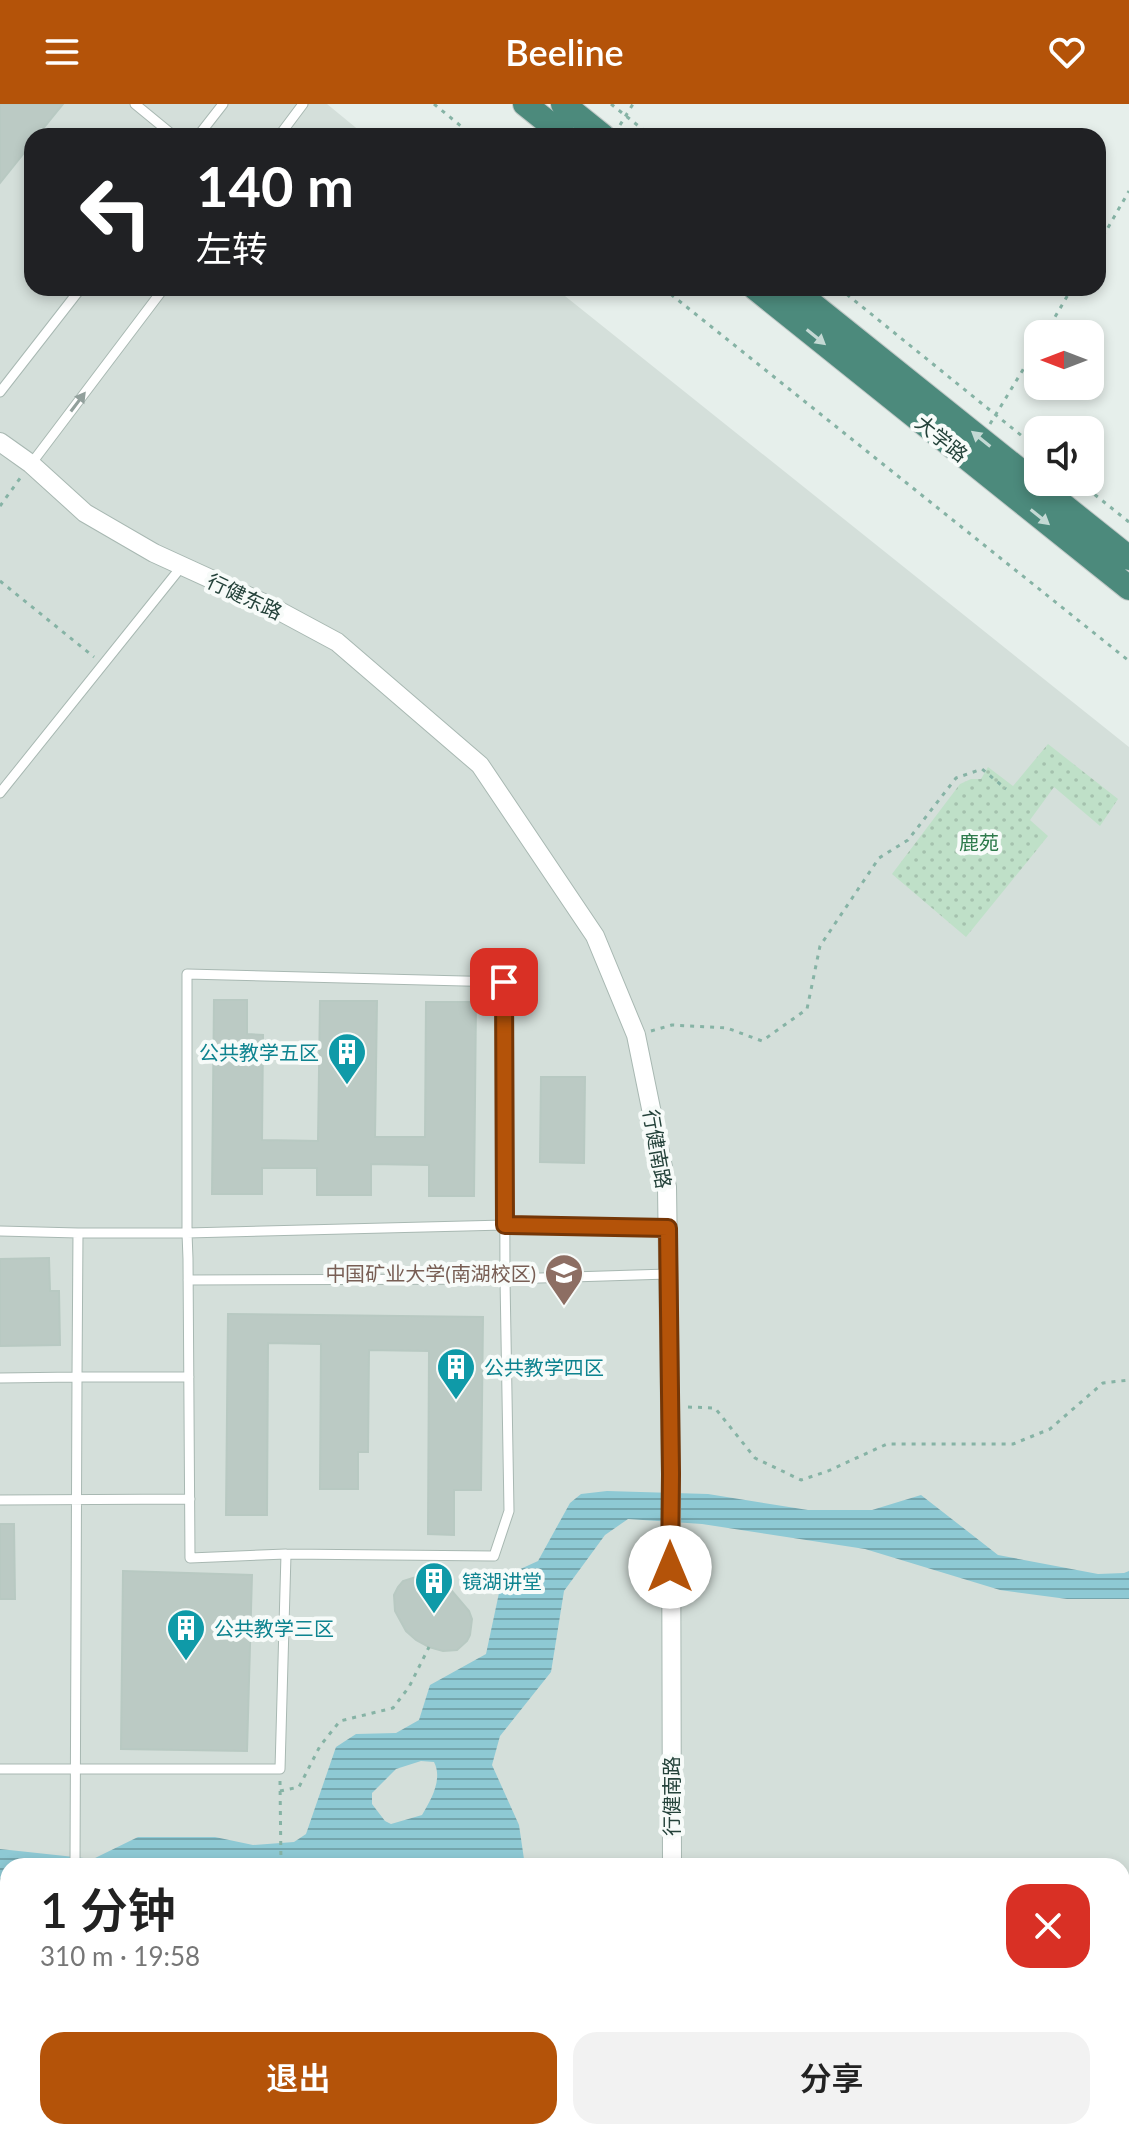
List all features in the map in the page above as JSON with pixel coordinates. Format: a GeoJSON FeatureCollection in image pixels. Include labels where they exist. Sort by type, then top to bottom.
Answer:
{"type":"FeatureCollection","features":[{"type":"Feature","properties":{"kind":"highway"},"geometry":{"type":"LineString","coordinates":[[525,104],[555,128]]}},
{"type":"Feature","properties":{"kind":"highway"},"geometry":{"type":"LineString","coordinates":[[563,104],[606,128]]}},
{"type":"Feature","properties":{"kind":"highway","name":"大学路"},"geometry":{"type":"LineString","coordinates":[[765,296],[1129,588]]}},
{"type":"Feature","properties":{"kind":"highway","name":"大学路"},"geometry":{"type":"LineString","coordinates":[[802,296],[1129,558]]}},
{"type":"Feature","properties":{"kind":"street","name":"行健东路"},"geometry":{"type":"LineString","coordinates":[[0,442],[31,464],[85,513],[154,553],[272,607],[337,642],[480,765]]}},
{"type":"Feature","properties":{"kind":"street","name":"行健南路"},"geometry":{"type":"LineString","coordinates":[[480,765],[595,936],[636,1035],[667,1187],[672,1858]]}},
{"type":"Feature","properties":{"kind":"lane"},"geometry":{"type":"LineString","coordinates":[[135,104],[164,128]]}},
{"type":"Feature","properties":{"kind":"lane"},"geometry":{"type":"LineString","coordinates":[[204,128],[223,104]]}},
{"type":"Feature","properties":{"kind":"lane"},"geometry":{"type":"LineString","coordinates":[[285,128],[303,104]]}},
{"type":"Feature","properties":{"kind":"lane"},"geometry":{"type":"LineString","coordinates":[[0,392],[75,296]]}},
{"type":"Feature","properties":{"kind":"lane"},"geometry":{"type":"LineString","coordinates":[[31,464],[158,296]]}},
{"type":"Feature","properties":{"kind":"lane"},"geometry":{"type":"LineString","coordinates":[[0,793],[182,566]]}},
{"type":"Feature","properties":{"kind":"lane"},"geometry":{"type":"LineString","coordinates":[[187,974],[504,982],[505,1225],[509,1511],[494,1556],[286,1554],[190,1558],[187,974]]}},
{"type":"Feature","properties":{"kind":"lane"},"geometry":{"type":"LineString","coordinates":[[0,1231],[187,1233],[505,1225],[668,1228]]}},
{"type":"Feature","properties":{"kind":"lane"},"geometry":{"type":"LineString","coordinates":[[75,1858],[78,1233]]}},
{"type":"Feature","properties":{"kind":"lane"},"geometry":{"type":"LineString","coordinates":[[188,1280],[505,1279],[668,1274]]}},
{"type":"Feature","properties":{"kind":"lane"},"geometry":{"type":"LineString","coordinates":[[0,1378],[189,1377]]}},
{"type":"Feature","properties":{"kind":"lane"},"geometry":{"type":"LineString","coordinates":[[0,1500],[190,1499]]}},
{"type":"Feature","properties":{"kind":"lane"},"geometry":{"type":"LineString","coordinates":[[0,1769],[280,1769],[286,1554]]}},
{"type":"Feature","properties":{"kind":"path"},"geometry":{"type":"LineString","coordinates":[[434,104],[463,128]]}},
{"type":"Feature","properties":{"kind":"path"},"geometry":{"type":"LineString","coordinates":[[611,104],[641,128]]}},
{"type":"Feature","properties":{"kind":"path"},"geometry":{"type":"LineString","coordinates":[[614,128],[633,104]]}},
{"type":"Feature","properties":{"kind":"path"},"geometry":{"type":"LineString","coordinates":[[1106,231],[1129,191]]}},
{"type":"Feature","properties":{"kind":"path"},"geometry":{"type":"LineString","coordinates":[[673,296],[1129,661]]}},
{"type":"Feature","properties":{"kind":"path"},"geometry":{"type":"LineString","coordinates":[[849,296],[1024,438]]}},
{"type":"Feature","properties":{"kind":"path"},"geometry":{"type":"LineString","coordinates":[[1053,320],[1067,296]]}},
{"type":"Feature","properties":{"kind":"path"},"geometry":{"type":"LineString","coordinates":[[979,437],[1024,368]]}},
{"type":"Feature","properties":{"kind":"path"},"geometry":{"type":"LineString","coordinates":[[0,506],[31,464]]}},
{"type":"Feature","properties":{"kind":"path"},"geometry":{"type":"LineString","coordinates":[[1096,496],[1129,522]]}},
{"type":"Feature","properties":{"kind":"path"},"geometry":{"type":"LineString","coordinates":[[0,581],[103,664]]}},
{"type":"Feature","properties":{"kind":"path"},"geometry":{"type":"LineString","coordinates":[[636,1035],[672,1025],[727,1028],[762,1041],[807,1009],[820,946],[879,858],[908,840],[956,778],[982,769],[1006,789]]}},
{"type":"Feature","properties":{"kind":"path"},"geometry":{"type":"LineString","coordinates":[[676,1407],[715,1408],[755,1458],[801,1480],[887,1444],[1013,1444],[1050,1429],[1103,1383],[1129,1380]]}},
{"type":"Feature","properties":{"kind":"path"},"geometry":{"type":"LineString","coordinates":[[280,1791],[299,1787],[320,1746],[340,1721],[393,1708],[409,1687],[429,1647]]}},
{"type":"Feature","properties":{"kind":"path"},"geometry":{"type":"LineString","coordinates":[[280,1769],[281,1858]]}},
{"type":"Feature","properties":{"kind":"shaded area","name":"中国矿业大学(南湖校区)"},"geometry":{"type":"Polygon","coordinates":[[[0,104],[327,104],[356,128],[24,128],[24,296],[565,296],[1129,747],[1129,1858],[0,1858],[0,104]]]}},
{"type":"Feature","properties":{"kind":"green space","name":"鹿苑"},"geometry":{"type":"Polygon","coordinates":[[[1048,744],[1118,799],[1100,826],[1054,787],[1030,820],[1048,836],[966,937],[892,874],[960,784],[981,779],[988,767],[1013,786],[1048,744]]]}},
{"type":"Feature","properties":{"kind":"water"},"geometry":{"type":"Polygon","coordinates":[[[607,1491],[708,1494],[808,1510],[872,1510],[921,1495],[998,1555],[1098,1574],[1129,1571],[1129,1599],[1067,1599],[1000,1590],[865,1549],[702,1524],[628,1519],[605,1535],[564,1591],[551,1672],[500,1736],[492,1765],[519,1825],[524,1858],[95,1858],[138,1837],[215,1837],[253,1845],[294,1842],[306,1834],[336,1747],[356,1734],[396,1733],[419,1720],[430,1685],[486,1654],[499,1593],[516,1571],[538,1561],[570,1503],[581,1494],[607,1491]],[[421,1761],[396,1769],[372,1793],[372,1804],[391,1824],[422,1815],[437,1782],[434,1762],[421,1761]]]}},
{"type":"Feature","properties":{"kind":"water"},"geometry":{"type":"Polygon","coordinates":[[[0,1849],[84,1858],[0,1858],[0,1849]]]}},
{"type":"Feature","properties":{"kind":"building"},"geometry":{"type":"Polygon","coordinates":[[[0,104],[63,104],[44,128],[24,128],[24,153],[0,183],[0,104]]]}},
{"type":"Feature","properties":{"kind":"building","name":"公共教学五区"},"geometry":{"type":"Polygon","coordinates":[[[214,1000],[247,1000],[247,1034],[263,1035],[262,1140],[318,1141],[320,1001],[377,1001],[375,1137],[425,1137],[426,1002],[476,1002],[474,1196],[429,1196],[429,1165],[371,1164],[371,1195],[317,1195],[317,1168],[262,1168],[262,1194],[212,1194],[214,1000]]]}},
{"type":"Feature","properties":{"kind":"building"},"geometry":{"type":"Polygon","coordinates":[[[541,1077],[585,1077],[584,1163],[540,1162],[541,1077]]]}},
{"type":"Feature","properties":{"kind":"building"},"geometry":{"type":"Polygon","coordinates":[[[49,1258],[50,1291],[59,1291],[60,1345],[0,1346],[0,1259],[49,1258]]]}},
{"type":"Feature","properties":{"kind":"building","name":"公共教学四区"},"geometry":{"type":"Polygon","coordinates":[[[228,1314],[483,1317],[481,1490],[454,1490],[454,1535],[428,1534],[429,1351],[369,1350],[368,1452],[358,1452],[358,1489],[320,1489],[321,1344],[268,1343],[267,1515],[226,1515],[228,1314]]]}},
{"type":"Feature","properties":{"kind":"building"},"geometry":{"type":"Polygon","coordinates":[[[0,1524],[14,1524],[15,1599],[0,1599],[0,1524]]]}},
{"type":"Feature","properties":{"kind":"building","name":"公共教学三区"},"geometry":{"type":"Polygon","coordinates":[[[123,1571],[252,1575],[247,1751],[121,1749],[123,1571]]]}},
{"type":"Feature","properties":{"kind":"building","name":"镜湖讲堂"},"geometry":{"type":"Polygon","coordinates":[[[419,1576],[452,1591],[469,1611],[472,1619],[470,1635],[457,1650],[443,1651],[416,1640],[406,1631],[395,1611],[394,1595],[398,1587],[403,1581],[419,1576]]]}},
{"type":"Feature","properties":{"kind":"place","name":"公共教学五区"},"geometry":{"type":"Point","coordinates":[347,1086]}},
{"type":"Feature","properties":{"kind":"place","name":"中国矿业大学(南湖校区)"},"geometry":{"type":"Point","coordinates":[564,1307]}},
{"type":"Feature","properties":{"kind":"place","name":"公共教学四区"},"geometry":{"type":"Point","coordinates":[456,1401]}},
{"type":"Feature","properties":{"kind":"place","name":"镜湖讲堂"},"geometry":{"type":"Point","coordinates":[434,1615]}},
{"type":"Feature","properties":{"kind":"place","name":"公共教学三区"},"geometry":{"type":"Point","coordinates":[186,1662]}},
{"type":"Feature","properties":{"kind":"route"},"geometry":{"type":"LineString","coordinates":[[504,982],[505,1225],[668,1228],[670,1567]]}}]}
